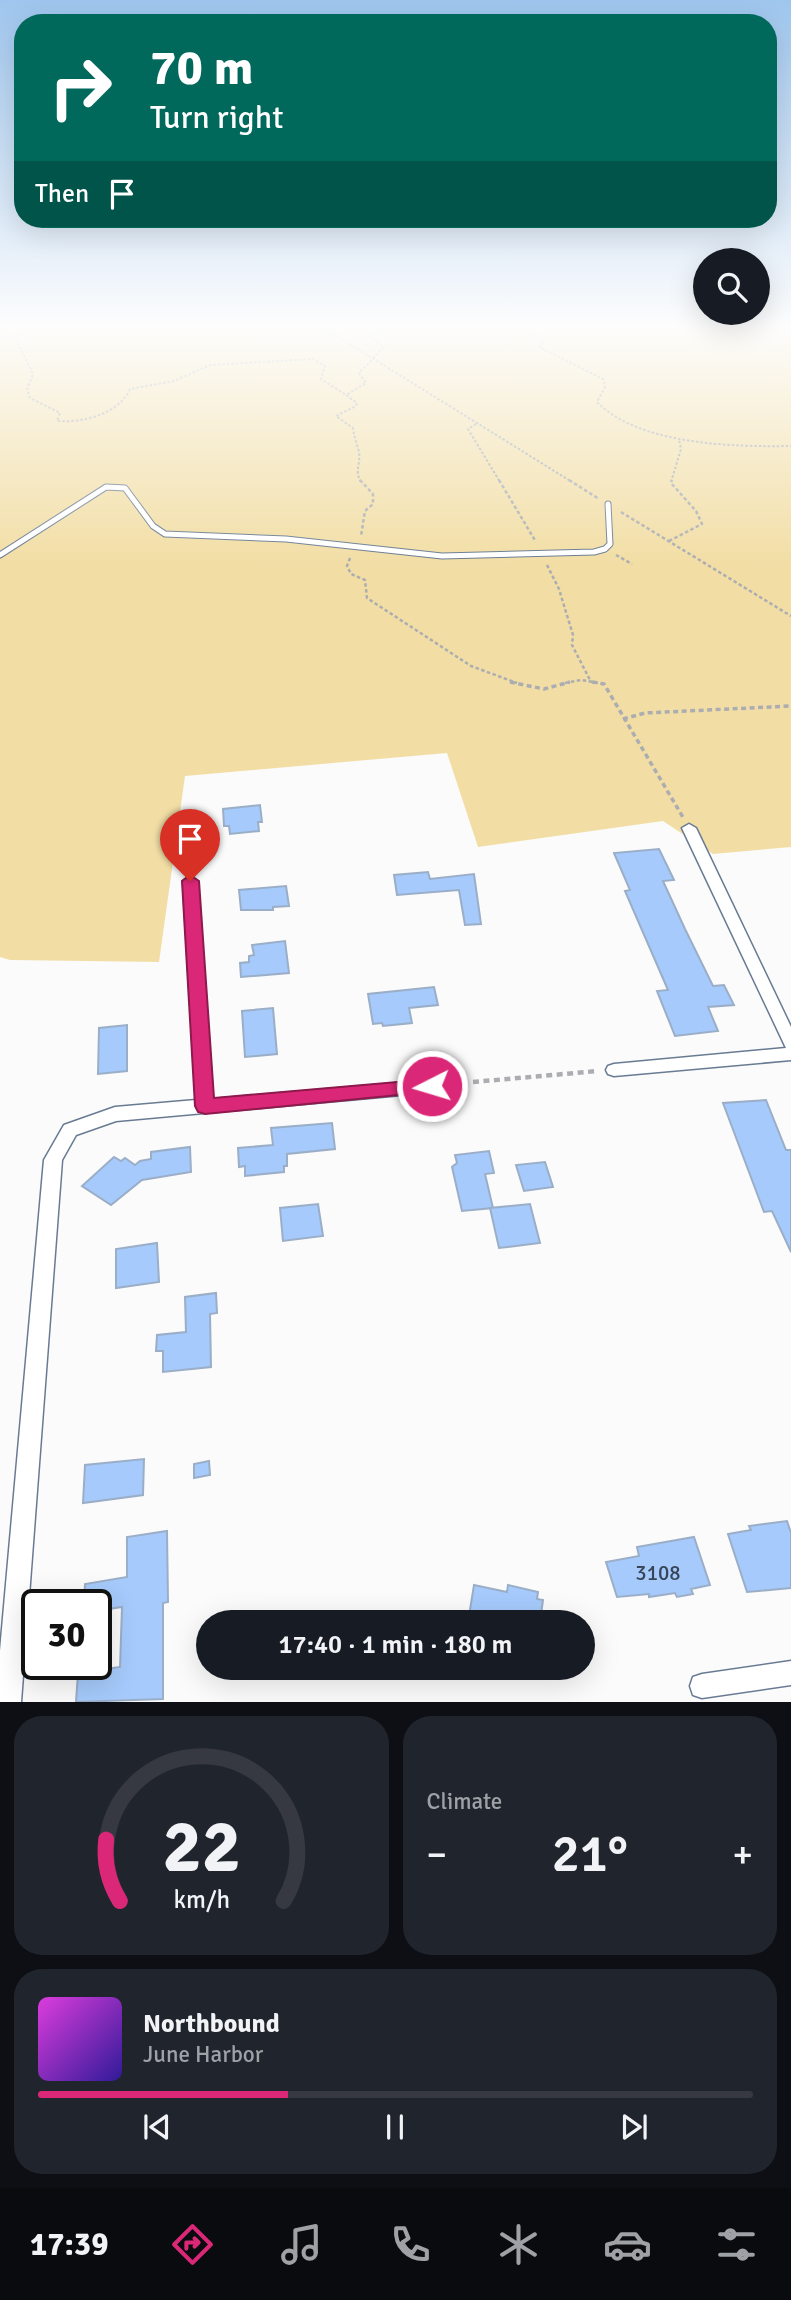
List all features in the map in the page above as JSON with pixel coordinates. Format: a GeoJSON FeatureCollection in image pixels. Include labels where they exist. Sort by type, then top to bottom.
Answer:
{"type":"FeatureCollection","features":[{"type":"Feature","properties":{"kind":"street"},"geometry":{"type":"LineString","coordinates":[[689,828],[791,1044]]}},
{"type":"Feature","properties":{"kind":"street"},"geometry":{"type":"LineString","coordinates":[[190,881],[205,1106]]}},
{"type":"Feature","properties":{"kind":"street"},"geometry":{"type":"LineString","coordinates":[[614,1070],[791,1054]]}},
{"type":"Feature","properties":{"kind":"street"},"geometry":{"type":"LineString","coordinates":[[8,1702],[53,1160],[70,1130],[115,1114],[457,1084]]}},
{"type":"Feature","properties":{"kind":"street"},"geometry":{"type":"LineString","coordinates":[[702,1686],[791,1673]]}},
{"type":"Feature","properties":{"kind":"lane"},"geometry":{"type":"LineString","coordinates":[[0,555],[50,526],[106,487],[118,486],[131,493],[153,526],[165,534],[286,539],[442,556],[554,554],[605,550],[610,544],[608,504]]}},
{"type":"Feature","properties":{"kind":"path"},"geometry":{"type":"LineString","coordinates":[[43,404],[60,413],[57,421],[74,421],[118,404]]}},
{"type":"Feature","properties":{"kind":"path"},"geometry":{"type":"LineString","coordinates":[[444,404],[791,617]]}},
{"type":"Feature","properties":{"kind":"path"},"geometry":{"type":"LineString","coordinates":[[598,404],[603,413],[679,440],[791,446]]}},
{"type":"Feature","properties":{"kind":"path"},"geometry":{"type":"LineString","coordinates":[[668,541],[702,524],[696,511],[671,483],[681,449],[679,440]]}},
{"type":"Feature","properties":{"kind":"path"},"geometry":{"type":"LineString","coordinates":[[605,550],[632,564]]}},
{"type":"Feature","properties":{"kind":"path"},"geometry":{"type":"LineString","coordinates":[[591,682],[604,684],[689,828]]}},
{"type":"Feature","properties":{"kind":"path"},"geometry":{"type":"LineString","coordinates":[[623,719],[645,713],[791,706]]}},
{"type":"Feature","properties":{"kind":"path"},"geometry":{"type":"LineString","coordinates":[[457,1084],[614,1070]]}},
{"type":"Feature","properties":{"kind":"shaded area"},"geometry":{"type":"Polygon","coordinates":[[[0,404],[791,404],[791,847],[713,854],[663,821],[478,847],[447,753],[185,776],[159,962],[10,960],[0,957],[0,404]]]}},
{"type":"Feature","properties":{"kind":"building"},"geometry":{"type":"Polygon","coordinates":[[[260,805],[262,822],[258,822],[259,831],[230,834],[229,826],[224,826],[223,809],[260,805]]]}},
{"type":"Feature","properties":{"kind":"building"},"geometry":{"type":"Polygon","coordinates":[[[659,849],[674,880],[663,881],[685,929],[713,986],[724,985],[734,1005],[708,1007],[718,1031],[675,1036],[657,991],[668,990],[625,891],[630,890],[614,853],[659,849]]]}},
{"type":"Feature","properties":{"kind":"building"},"geometry":{"type":"Polygon","coordinates":[[[428,872],[430,879],[474,874],[481,924],[465,925],[459,890],[397,895],[394,875],[428,872]]]}},
{"type":"Feature","properties":{"kind":"building"},"geometry":{"type":"Polygon","coordinates":[[[286,886],[289,906],[273,907],[273,910],[241,910],[239,890],[286,886]]]}},
{"type":"Feature","properties":{"kind":"building"},"geometry":{"type":"Polygon","coordinates":[[[285,941],[289,973],[241,977],[240,963],[249,962],[249,956],[254,955],[252,945],[285,941]]]}},
{"type":"Feature","properties":{"kind":"building"},"geometry":{"type":"Polygon","coordinates":[[[434,987],[438,1005],[409,1008],[412,1023],[383,1026],[382,1023],[373,1024],[368,994],[434,987]]]}},
{"type":"Feature","properties":{"kind":"building"},"geometry":{"type":"Polygon","coordinates":[[[273,1008],[277,1054],[245,1057],[242,1011],[273,1008]]]}},
{"type":"Feature","properties":{"kind":"building"},"geometry":{"type":"Polygon","coordinates":[[[127,1025],[127,1071],[98,1074],[99,1028],[127,1025]]]}},
{"type":"Feature","properties":{"kind":"building"},"geometry":{"type":"Polygon","coordinates":[[[766,1100],[786,1150],[791,1150],[791,1252],[772,1211],[764,1212],[723,1103],[766,1100]]]}},
{"type":"Feature","properties":{"kind":"building"},"geometry":{"type":"Polygon","coordinates":[[[332,1123],[335,1149],[287,1154],[284,1172],[245,1176],[245,1166],[239,1167],[238,1148],[273,1145],[271,1128],[332,1123]]]}},
{"type":"Feature","properties":{"kind":"building"},"geometry":{"type":"Polygon","coordinates":[[[190,1147],[191,1172],[142,1180],[111,1205],[82,1186],[114,1157],[121,1161],[125,1158],[135,1165],[151,1159],[151,1152],[190,1147]]]}},
{"type":"Feature","properties":{"kind":"building"},"geometry":{"type":"Polygon","coordinates":[[[489,1151],[494,1173],[485,1174],[493,1208],[462,1211],[452,1167],[457,1163],[455,1155],[489,1151]]]}},
{"type":"Feature","properties":{"kind":"building"},"geometry":{"type":"Polygon","coordinates":[[[545,1162],[553,1187],[524,1191],[516,1165],[545,1162]]]}},
{"type":"Feature","properties":{"kind":"building"},"geometry":{"type":"Polygon","coordinates":[[[318,1204],[323,1236],[283,1241],[280,1208],[318,1204]]]}},
{"type":"Feature","properties":{"kind":"building"},"geometry":{"type":"Polygon","coordinates":[[[530,1204],[540,1243],[499,1248],[490,1208],[530,1204]]]}},
{"type":"Feature","properties":{"kind":"building"},"geometry":{"type":"Polygon","coordinates":[[[157,1243],[159,1282],[116,1288],[116,1249],[157,1243]]]}},
{"type":"Feature","properties":{"kind":"building"},"geometry":{"type":"Polygon","coordinates":[[[216,1293],[217,1313],[210,1314],[211,1367],[163,1372],[163,1351],[156,1351],[157,1335],[186,1332],[185,1297],[216,1293]]]}},
{"type":"Feature","properties":{"kind":"building"},"geometry":{"type":"Polygon","coordinates":[[[144,1459],[143,1495],[83,1503],[85,1465],[144,1459]]]}},
{"type":"Feature","properties":{"kind":"building"},"geometry":{"type":"Polygon","coordinates":[[[209,1461],[210,1475],[194,1478],[194,1464],[209,1461]]]}},
{"type":"Feature","properties":{"kind":"building"},"geometry":{"type":"Polygon","coordinates":[[[787,1521],[791,1533],[791,1588],[747,1592],[728,1534],[751,1530],[749,1526],[787,1521]]]}},
{"type":"Feature","properties":{"kind":"building"},"geometry":{"type":"Polygon","coordinates":[[[167,1531],[168,1602],[163,1603],[163,1699],[76,1702],[78,1680],[112,1680],[112,1668],[120,1667],[122,1607],[112,1609],[112,1589],[85,1589],[85,1584],[127,1577],[127,1537],[167,1531]]]}},
{"type":"Feature","properties":{"kind":"building"},"geometry":{"type":"Polygon","coordinates":[[[694,1537],[710,1585],[691,1589],[693,1594],[677,1597],[675,1593],[649,1597],[649,1594],[617,1597],[606,1562],[639,1556],[637,1547],[694,1537]]]}},
{"type":"Feature","properties":{"kind":"building"},"geometry":{"type":"Polygon","coordinates":[[[474,1585],[507,1592],[508,1585],[538,1592],[537,1599],[543,1600],[542,1610],[470,1610],[474,1585]]]}},
{"type":"Feature","properties":{"kind":"route"},"geometry":{"type":"LineString","coordinates":[[190,881],[205,1106],[432,1086]]}}]}
